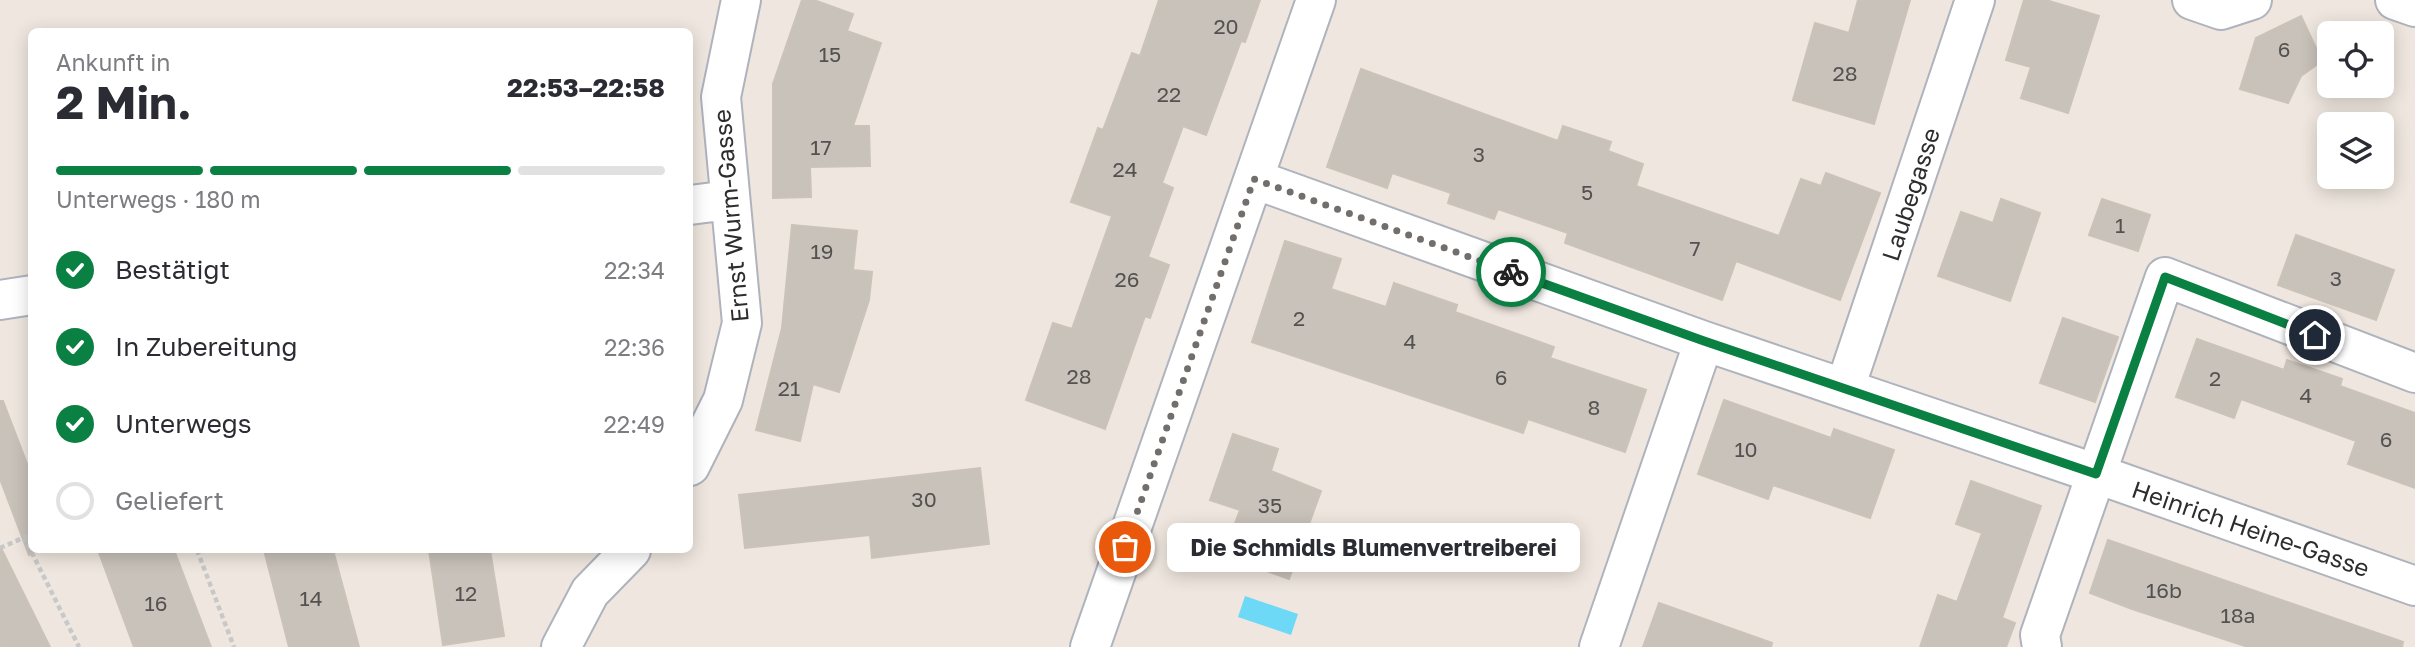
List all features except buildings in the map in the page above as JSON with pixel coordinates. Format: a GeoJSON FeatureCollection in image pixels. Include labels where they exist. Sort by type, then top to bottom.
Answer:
{"type":"FeatureCollection","features":[{"type":"Feature","properties":{"kind":"street","name":"Ernst Wurm-Gasse"},"geometry":{"type":"LineString","coordinates":[[693,460],[723,400],[742,323],[721,97],[741,0]]}},
{"type":"Feature","properties":{"kind":"street"},"geometry":{"type":"LineString","coordinates":[[1090,647],[1316,0]]}},
{"type":"Feature","properties":{"kind":"street","name":"Laubegasse"},"geometry":{"type":"LineString","coordinates":[[1845,388],[1975,0]]}},
{"type":"Feature","properties":{"kind":"street"},"geometry":{"type":"LineString","coordinates":[[2192,0],[2221,10],[2252,0]]}},
{"type":"Feature","properties":{"kind":"street"},"geometry":{"type":"LineString","coordinates":[[2395,0],[2415,7]]}},
{"type":"Feature","properties":{"kind":"street","name":"Heinrich Heine-Gasse"},"geometry":{"type":"LineString","coordinates":[[1254,179],[1704,341],[2415,586]]}},
{"type":"Feature","properties":{"kind":"street"},"geometry":{"type":"LineString","coordinates":[[693,205],[729,200]]}},
{"type":"Feature","properties":{"kind":"street"},"geometry":{"type":"LineString","coordinates":[[2042,647],[2040,635],[2165,277],[2415,373]]}},
{"type":"Feature","properties":{"kind":"street"},"geometry":{"type":"LineString","coordinates":[[0,300],[28,296]]}},
{"type":"Feature","properties":{"kind":"street"},"geometry":{"type":"LineString","coordinates":[[1599,647],[1704,341]]}},
{"type":"Feature","properties":{"kind":"street"},"geometry":{"type":"LineString","coordinates":[[561,647],[590,592],[628,553]]}},
{"type":"Feature","properties":{"kind":"path"},"geometry":{"type":"LineString","coordinates":[[0,548],[28,536]]}},
{"type":"Feature","properties":{"kind":"path"},"geometry":{"type":"LineString","coordinates":[[24,537],[28,545]]}},
{"type":"Feature","properties":{"kind":"path"},"geometry":{"type":"LineString","coordinates":[[32,553],[79,647]]}},
{"type":"Feature","properties":{"kind":"path"},"geometry":{"type":"LineString","coordinates":[[198,553],[234,647]]}},
{"type":"Feature","properties":{"kind":"water"},"geometry":{"type":"Polygon","coordinates":[[[1245,596],[1298,614],[1291,635],[1238,617],[1245,596]]]}},
{"type":"Feature","properties":{"kind":"way so far"},"geometry":{"type":"LineString","coordinates":[[1125,547],[1254,179],[1511,272]]}},
{"type":"Feature","properties":{"kind":"place","name":"Die Schmidls Blumenvertreiberei"},"geometry":{"type":"Point","coordinates":[1125,547]}},
{"type":"Feature","properties":{"kind":"route"},"geometry":{"type":"LineString","coordinates":[[1511,272],[1704,341],[2096,474],[2165,277],[2315,335]]}}]}
